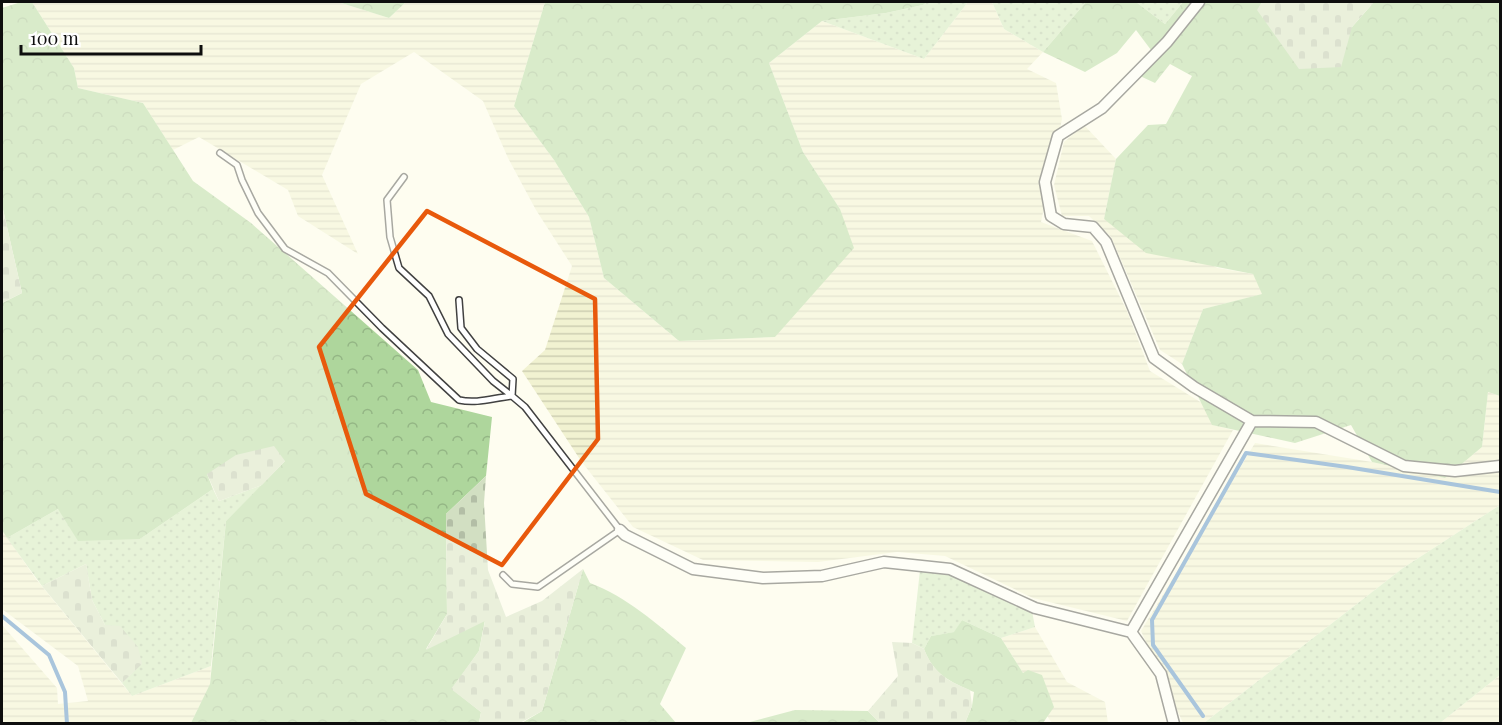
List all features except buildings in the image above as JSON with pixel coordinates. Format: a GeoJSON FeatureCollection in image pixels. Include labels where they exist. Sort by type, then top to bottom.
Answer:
{"type":"FeatureCollection","features":[{"type":"Feature","properties":{"kind":"street"},"geometry":{"type":"LineString","coordinates":[[1199,2],[1167,42],[1102,108],[1058,136],[1045,182],[1051,216],[1064,225],[1093,226],[1106,242],[1154,358],[1194,387],[1252,421],[1316,422],[1404,466],[1455,471],[1500,466]]}},
{"type":"Feature","properties":{"kind":"street"},"geometry":{"type":"LineString","coordinates":[[1131,632],[1252,421]]}},
{"type":"Feature","properties":{"kind":"street"},"geometry":{"type":"LineString","coordinates":[[620,530],[625,535],[693,569],[763,578],[822,576],[884,562],[950,569],[1035,608],[1131,632],[1161,674],[1174,723]]}},
{"type":"Feature","properties":{"kind":"lane"},"geometry":{"type":"LineString","coordinates":[[220,153],[237,165],[258,213],[285,249],[328,273],[382,328],[459,400],[473,403],[512,396]]}},
{"type":"Feature","properties":{"kind":"lane"},"geometry":{"type":"LineString","coordinates":[[404,177],[387,200],[390,237],[399,268],[429,296],[448,334],[454,341],[493,381],[525,406],[620,530],[538,587],[512,584],[503,575]]}},
{"type":"Feature","properties":{"kind":"lane"},"geometry":{"type":"LineString","coordinates":[[459,300],[461,328],[477,350],[513,379],[512,396]]}},
{"type":"Feature","properties":{"kind":"highlighted area"},"geometry":{"type":"Polygon","coordinates":[[[427,211],[595,299],[598,439],[502,565],[366,494],[319,347],[427,211]]]}},
{"type":"Feature","properties":{"kind":"green space"},"geometry":{"type":"Polygon","coordinates":[[[21,2],[32,2],[74,68],[78,88],[143,103],[193,181],[251,223],[418,370],[431,402],[492,417],[486,476],[446,514],[447,614],[426,649],[485,620],[479,651],[452,689],[481,712],[479,723],[191,723],[210,684],[226,521],[285,461],[207,474],[213,489],[140,539],[78,541],[58,509],[7,538],[2,530],[2,303],[22,293],[2,205],[2,8],[21,2]]]}},
{"type":"Feature","properties":{"kind":"green space"},"geometry":{"type":"Polygon","coordinates":[[[32,2],[338,2],[389,18],[406,2],[545,2],[514,106],[554,160],[589,217],[604,278],[679,341],[775,337],[840,209],[803,152],[769,63],[822,21],[924,59],[968,2],[992,2],[1004,29],[1043,52],[1027,69],[1056,83],[1062,119],[1041,222],[1092,241],[1127,311],[1150,371],[1202,403],[1213,425],[1233,430],[1127,621],[1033,598],[945,556],[897,552],[818,562],[703,560],[633,527],[581,461],[522,371],[545,350],[572,266],[536,210],[508,158],[483,101],[414,52],[361,84],[322,175],[358,254],[298,216],[288,190],[199,137],[173,150],[143,103],[78,88],[74,68],[32,2]]]}},
{"type":"Feature","properties":{"kind":"green space"},"geometry":{"type":"Polygon","coordinates":[[[338,2],[406,2],[389,18],[338,2]]]}},
{"type":"Feature","properties":{"kind":"green space"},"geometry":{"type":"Polygon","coordinates":[[[545,2],[927,2],[923,5],[886,13],[822,21],[769,63],[803,152],[840,209],[854,248],[775,337],[679,341],[604,278],[589,217],[554,160],[514,106],[545,2]]]}},
{"type":"Feature","properties":{"kind":"green space"},"geometry":{"type":"Polygon","coordinates":[[[927,2],[968,2],[924,59],[822,21],[886,13],[923,5],[927,2]]]}},
{"type":"Feature","properties":{"kind":"green space"},"geometry":{"type":"Polygon","coordinates":[[[992,2],[1086,2],[1043,52],[1004,29],[992,2]]]}},
{"type":"Feature","properties":{"kind":"green space"},"geometry":{"type":"Polygon","coordinates":[[[1086,2],[1136,2],[1165,24],[1183,2],[1262,2],[1258,10],[1352,27],[1374,2],[1500,2],[1500,396],[1488,392],[1482,447],[1445,478],[1372,462],[1351,425],[1295,443],[1212,425],[1182,364],[1203,309],[1262,294],[1253,274],[1146,253],[1104,219],[1116,159],[1148,125],[1166,124],[1192,76],[1170,64],[1155,83],[1140,76],[1151,50],[1136,30],[1117,53],[1085,72],[1043,52],[1086,2]]]}},
{"type":"Feature","properties":{"kind":"green space"},"geometry":{"type":"Polygon","coordinates":[[[1136,2],[1183,2],[1165,24],[1136,2]]]}},
{"type":"Feature","properties":{"kind":"green space"},"geometry":{"type":"Polygon","coordinates":[[[1262,2],[1374,2],[1352,27],[1341,67],[1299,69],[1257,10],[1262,2]]]}},
{"type":"Feature","properties":{"kind":"green space"},"geometry":{"type":"Polygon","coordinates":[[[1084,125],[1116,159],[1104,219],[1218,268],[1253,274],[1263,294],[1203,309],[1182,364],[1160,350],[1111,237],[1089,216],[1062,216],[1054,185],[1064,142],[1084,125]]]}},
{"type":"Feature","properties":{"kind":"green space"},"geometry":{"type":"Polygon","coordinates":[[[2,205],[22,293],[2,303],[2,205]]]}},
{"type":"Feature","properties":{"kind":"green space"},"geometry":{"type":"Polygon","coordinates":[[[1488,392],[1500,396],[1500,505],[1403,568],[1204,723],[1183,723],[1141,631],[1255,443],[1372,462],[1445,478],[1482,447],[1488,392]]]}},
{"type":"Feature","properties":{"kind":"green space"},"geometry":{"type":"Polygon","coordinates":[[[274,446],[285,461],[262,485],[219,501],[207,474],[236,455],[274,446]]]}},
{"type":"Feature","properties":{"kind":"green space"},"geometry":{"type":"Polygon","coordinates":[[[486,476],[484,503],[488,570],[506,617],[542,601],[583,569],[542,711],[520,723],[479,723],[481,712],[451,689],[479,651],[485,621],[426,650],[447,614],[446,514],[486,476]]]}},
{"type":"Feature","properties":{"kind":"green space"},"geometry":{"type":"Polygon","coordinates":[[[262,485],[226,521],[211,666],[132,696],[122,683],[141,664],[105,625],[92,600],[86,564],[42,586],[7,538],[58,509],[140,539],[213,489],[219,501],[262,485]]]}},
{"type":"Feature","properties":{"kind":"green space"},"geometry":{"type":"Polygon","coordinates":[[[1500,505],[1500,675],[1440,723],[1204,723],[1403,568],[1500,505]]]}},
{"type":"Feature","properties":{"kind":"green space"},"geometry":{"type":"Polygon","coordinates":[[[2,530],[36,579],[132,696],[211,666],[210,685],[191,723],[2,723],[2,625],[57,688],[58,704],[88,701],[78,666],[2,609],[2,530]]]}},
{"type":"Feature","properties":{"kind":"green space"},"geometry":{"type":"Polygon","coordinates":[[[86,564],[92,600],[105,625],[120,626],[138,647],[142,664],[122,683],[42,586],[86,564]]]}},
{"type":"Feature","properties":{"kind":"green space"},"geometry":{"type":"Polygon","coordinates":[[[583,569],[590,583],[629,603],[686,648],[660,704],[676,723],[520,724],[542,711],[583,569]]]}},
{"type":"Feature","properties":{"kind":"green space"},"geometry":{"type":"Polygon","coordinates":[[[920,570],[948,573],[1032,611],[1035,627],[1001,638],[962,620],[955,632],[931,636],[924,649],[912,643],[920,570]]]}},
{"type":"Feature","properties":{"kind":"green space"},"geometry":{"type":"Polygon","coordinates":[[[962,620],[1001,638],[1023,673],[1028,670],[1042,675],[1054,707],[1043,723],[965,723],[972,706],[974,692],[957,685],[937,671],[924,649],[931,636],[954,632],[962,620]]]}},
{"type":"Feature","properties":{"kind":"green space"},"geometry":{"type":"Polygon","coordinates":[[[1035,627],[1067,682],[1105,702],[1108,723],[1052,723],[1047,716],[1054,706],[1023,673],[1001,638],[1035,627]]]}},
{"type":"Feature","properties":{"kind":"green space"},"geometry":{"type":"Polygon","coordinates":[[[892,642],[912,643],[924,649],[936,670],[954,683],[970,690],[972,706],[965,723],[880,723],[868,711],[898,676],[892,642]]]}},
{"type":"Feature","properties":{"kind":"green space"},"geometry":{"type":"Polygon","coordinates":[[[1500,675],[1500,723],[1440,723],[1500,675]]]}},
{"type":"Feature","properties":{"kind":"green space"},"geometry":{"type":"Polygon","coordinates":[[[795,710],[868,711],[880,723],[746,723],[795,710]]]}},
{"type":"Feature","properties":{"kind":"waterway"},"geometry":{"type":"LineString","coordinates":[[1203,716],[1153,645],[1152,620],[1246,453],[1500,492]]}},
{"type":"Feature","properties":{"kind":"waterway"},"geometry":{"type":"LineString","coordinates":[[2,616],[49,655],[65,692],[67,724]]}}]}
